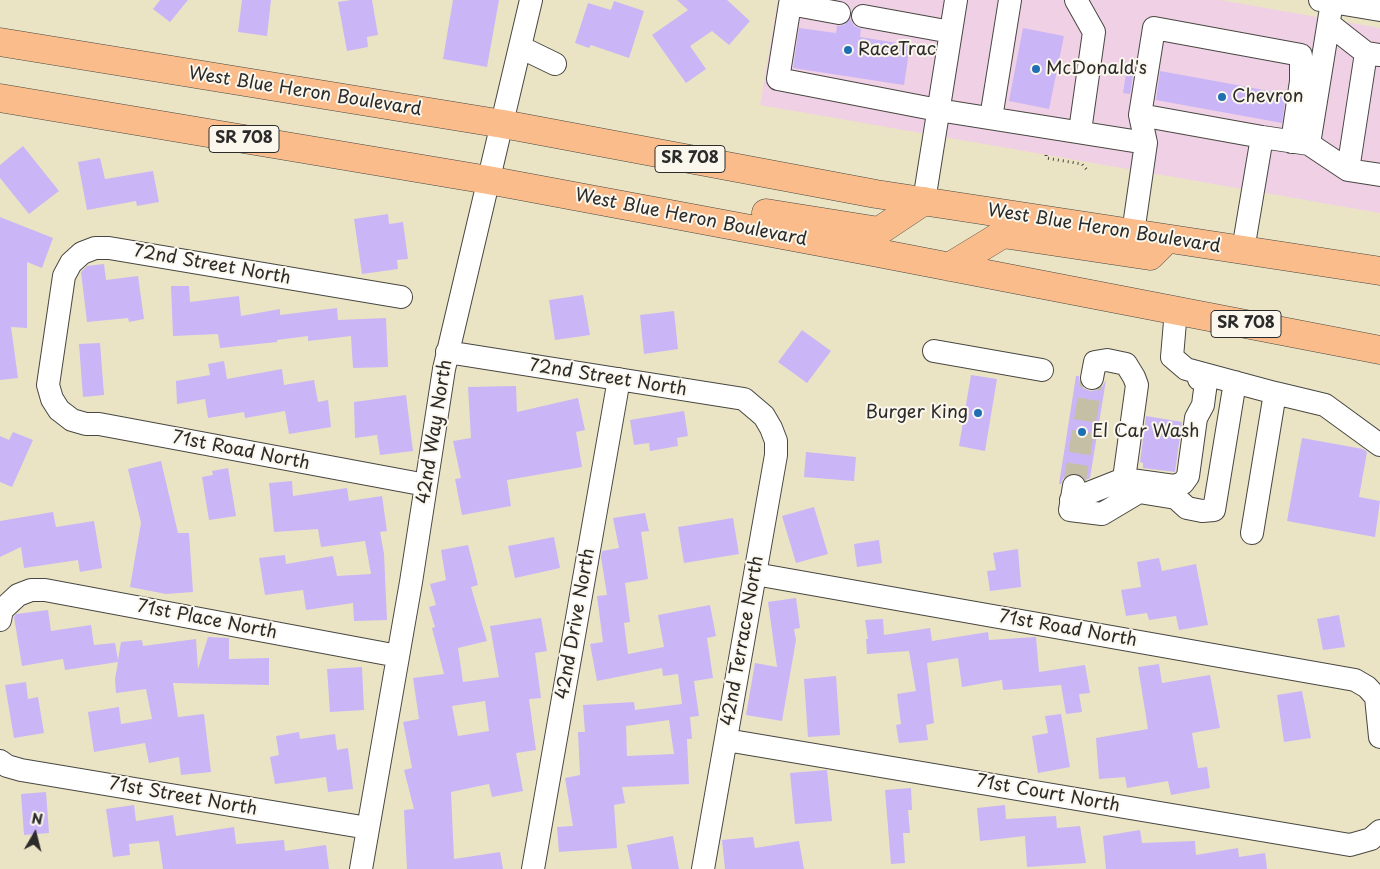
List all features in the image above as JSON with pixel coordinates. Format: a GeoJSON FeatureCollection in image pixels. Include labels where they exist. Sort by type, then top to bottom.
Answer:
{"type":"FeatureCollection","features":[{"type":"Feature","properties":{"kind":"highway","name":"West Blue Heron Boulevard"},"geometry":{"type":"LineString","coordinates":[[0,42],[503,124],[856,190],[1380,271]]}},
{"type":"Feature","properties":{"kind":"highway","name":"West Blue Heron Boulevard"},"geometry":{"type":"LineString","coordinates":[[0,98],[488,180],[949,266],[1380,350]]}},
{"type":"Feature","properties":{"kind":"highway"},"geometry":{"type":"LineString","coordinates":[[695,218],[755,212],[879,231],[924,201]]}},
{"type":"Feature","properties":{"kind":"highway"},"geometry":{"type":"LineString","coordinates":[[949,266],[1003,234],[1150,256],[1167,238]]}},
{"type":"Feature","properties":{"kind":"street","name":"42nd Way North"},"geometry":{"type":"LineString","coordinates":[[361,869],[411,582],[447,352],[503,124],[531,0]]}},
{"type":"Feature","properties":{"kind":"street"},"geometry":{"type":"LineString","coordinates":[[924,201],[956,0]]}},
{"type":"Feature","properties":{"kind":"street"},"geometry":{"type":"LineString","coordinates":[[991,118],[1010,0]]}},
{"type":"Feature","properties":{"kind":"street"},"geometry":{"type":"LineString","coordinates":[[1076,0],[1094,32],[1080,132]]}},
{"type":"Feature","properties":{"kind":"street"},"geometry":{"type":"LineString","coordinates":[[1301,143],[1329,24],[1326,1],[1380,10]]}},
{"type":"Feature","properties":{"kind":"street"},"geometry":{"type":"LineString","coordinates":[[839,13],[790,4],[778,79],[938,110],[1146,143]]}},
{"type":"Feature","properties":{"kind":"street"},"geometry":{"type":"LineString","coordinates":[[863,16],[951,32]]}},
{"type":"Feature","properties":{"kind":"street"},"geometry":{"type":"LineString","coordinates":[[1329,24],[1373,54],[1348,170]]}},
{"type":"Feature","properties":{"kind":"street"},"geometry":{"type":"LineString","coordinates":[[1134,234],[1146,143],[1140,115],[1154,28],[1301,55],[1301,143]]}},
{"type":"Feature","properties":{"kind":"street"},"geometry":{"type":"LineString","coordinates":[[520,47],[555,65]]}},
{"type":"Feature","properties":{"kind":"street"},"geometry":{"type":"LineString","coordinates":[[1140,115],[1301,143],[1348,170],[1380,175]]}},
{"type":"Feature","properties":{"kind":"street"},"geometry":{"type":"LineString","coordinates":[[1242,250],[1262,137]]}},
{"type":"Feature","properties":{"kind":"street","name":"72nd Street North"},"geometry":{"type":"LineString","coordinates":[[59,410],[52,399],[48,385],[64,276],[71,263],[82,253],[95,248],[109,248],[401,298]]}},
{"type":"Feature","properties":{"kind":"street"},"geometry":{"type":"LineString","coordinates":[[1176,310],[1172,356],[1186,368],[1200,376],[1235,382],[1325,405],[1380,445]]}},
{"type":"Feature","properties":{"kind":"street"},"geometry":{"type":"LineString","coordinates":[[934,351],[1042,370]]}},
{"type":"Feature","properties":{"kind":"street","name":"72nd Street North"},"geometry":{"type":"LineString","coordinates":[[447,352],[744,400],[764,416]]}},
{"type":"Feature","properties":{"kind":"street"},"geometry":{"type":"LineString","coordinates":[[1072,493],[1070,510],[1102,514],[1125,489],[1137,385],[1126,364],[1107,360],[1095,362],[1092,378]]}},
{"type":"Feature","properties":{"kind":"street"},"geometry":{"type":"LineString","coordinates":[[1125,489],[1174,486],[1183,483],[1188,476],[1196,418],[1203,405],[1206,384],[1200,376]]}},
{"type":"Feature","properties":{"kind":"street","name":"42nd Drive North"},"geometry":{"type":"LineString","coordinates":[[533,869],[619,379]]}},
{"type":"Feature","properties":{"kind":"street"},"geometry":{"type":"LineString","coordinates":[[1125,489],[1176,498],[1187,508],[1202,511],[1214,510],[1235,382]]}},
{"type":"Feature","properties":{"kind":"street"},"geometry":{"type":"LineString","coordinates":[[1252,533],[1275,393]]}},
{"type":"Feature","properties":{"kind":"street","name":"71st Road North"},"geometry":{"type":"LineString","coordinates":[[59,410],[72,420],[86,424],[100,424],[426,485]]}},
{"type":"Feature","properties":{"kind":"street","name":"42nd Terrace North"},"geometry":{"type":"LineString","coordinates":[[703,869],[776,455],[776,441],[764,416]]}},
{"type":"Feature","properties":{"kind":"street","name":"71st Road North"},"geometry":{"type":"LineString","coordinates":[[755,574],[1355,680],[1367,687],[1376,697],[1380,737]]}},
{"type":"Feature","properties":{"kind":"street","name":"71st Place North"},"geometry":{"type":"LineString","coordinates":[[0,620],[2,610],[18,595],[31,590],[45,590],[398,656]]}},
{"type":"Feature","properties":{"kind":"street","name":"71st Court North"},"geometry":{"type":"LineString","coordinates":[[726,740],[1350,845],[1375,835]]}},
{"type":"Feature","properties":{"kind":"street","name":"71st Street North"},"geometry":{"type":"LineString","coordinates":[[0,761],[7,766],[21,770],[368,828]]}},
{"type":"Feature","properties":{"kind":"path"},"geometry":{"type":"LineString","coordinates":[[1046,155],[1046,158],[1082,164],[1088,171]]}},
{"type":"Feature","properties":{"kind":"shaded area"},"geometry":{"type":"Polygon","coordinates":[[[778,0],[1220,0],[1380,28],[1380,213],[760,105],[778,0]]]}},
{"type":"Feature","properties":{"kind":"building"},"geometry":{"type":"Polygon","coordinates":[[[160,0],[188,0],[170,22],[153,9],[160,0]]]}},
{"type":"Feature","properties":{"kind":"building"},"geometry":{"type":"Polygon","coordinates":[[[242,0],[271,0],[267,36],[238,32],[242,0]]]}},
{"type":"Feature","properties":{"kind":"building"},"geometry":{"type":"Polygon","coordinates":[[[372,0],[378,35],[367,37],[368,47],[347,51],[338,2],[372,0]]]}},
{"type":"Feature","properties":{"kind":"building"},"geometry":{"type":"Polygon","coordinates":[[[453,0],[499,0],[487,67],[443,59],[453,0]]]}},
{"type":"Feature","properties":{"kind":"building"},"geometry":{"type":"Polygon","coordinates":[[[677,0],[727,0],[750,21],[729,45],[712,31],[690,46],[706,69],[686,83],[652,35],[688,10],[677,0]]]}},
{"type":"Feature","properties":{"kind":"building"},"geometry":{"type":"Polygon","coordinates":[[[614,1],[644,11],[629,58],[591,45],[589,48],[575,43],[588,3],[611,10],[614,1]]]}},
{"type":"Feature","properties":{"kind":"building"},"geometry":{"type":"Polygon","coordinates":[[[850,19],[854,26],[861,29],[860,37],[910,45],[904,85],[793,68],[799,28],[836,33],[837,26],[844,25],[850,19]]]}},
{"type":"Feature","properties":{"kind":"building","name":"McDonald's"},"geometry":{"type":"Polygon","coordinates":[[[1023,28],[1064,36],[1049,109],[1009,101],[1023,28]]]}},
{"type":"Feature","properties":{"kind":"building"},"geometry":{"type":"Polygon","coordinates":[[[1128,62],[1135,63],[1130,94],[1123,93],[1128,62]]]}},
{"type":"Feature","properties":{"kind":"building","name":"Chevron"},"geometry":{"type":"Polygon","coordinates":[[[1160,71],[1286,94],[1282,123],[1156,100],[1160,71]]]}},
{"type":"Feature","properties":{"kind":"building"},"geometry":{"type":"Polygon","coordinates":[[[23,146],[59,191],[29,214],[0,178],[0,165],[23,146]]]}},
{"type":"Feature","properties":{"kind":"building"},"geometry":{"type":"Polygon","coordinates":[[[100,158],[105,179],[153,171],[159,202],[137,206],[136,201],[87,210],[78,162],[100,158]]]}},
{"type":"Feature","properties":{"kind":"building"},"geometry":{"type":"Polygon","coordinates":[[[388,214],[389,224],[403,222],[408,259],[397,260],[398,269],[362,274],[354,219],[388,214]]]}},
{"type":"Feature","properties":{"kind":"building"},"geometry":{"type":"Polygon","coordinates":[[[0,217],[53,238],[42,268],[27,262],[27,328],[11,327],[18,378],[0,380],[0,217]]]}},
{"type":"Feature","properties":{"kind":"building"},"geometry":{"type":"Polygon","coordinates":[[[104,264],[106,280],[138,276],[144,319],[129,322],[128,318],[87,322],[81,272],[87,266],[104,264]]]}},
{"type":"Feature","properties":{"kind":"building"},"geometry":{"type":"Polygon","coordinates":[[[171,286],[189,286],[190,302],[239,296],[241,316],[280,309],[280,315],[337,308],[338,320],[386,318],[388,367],[353,368],[351,336],[308,341],[308,336],[277,340],[277,342],[220,348],[218,334],[173,336],[171,286]]]}},
{"type":"Feature","properties":{"kind":"building"},"geometry":{"type":"Polygon","coordinates":[[[583,295],[590,335],[555,340],[549,300],[583,295]]]}},
{"type":"Feature","properties":{"kind":"building"},"geometry":{"type":"Polygon","coordinates":[[[674,311],[678,349],[644,354],[640,315],[674,311]]]}},
{"type":"Feature","properties":{"kind":"building"},"geometry":{"type":"Polygon","coordinates":[[[802,330],[831,351],[807,383],[778,362],[802,330]]]}},
{"type":"Feature","properties":{"kind":"building"},"geometry":{"type":"Polygon","coordinates":[[[100,343],[104,395],[83,397],[79,344],[100,343]]]}},
{"type":"Feature","properties":{"kind":"building"},"geometry":{"type":"Polygon","coordinates":[[[224,361],[227,379],[282,369],[284,385],[314,380],[318,402],[328,400],[331,427],[289,434],[285,411],[245,418],[244,412],[208,418],[205,399],[177,404],[176,381],[210,375],[208,364],[224,361]]]}},
{"type":"Feature","properties":{"kind":"building","name":"Burger King"},"geometry":{"type":"Polygon","coordinates":[[[971,375],[997,379],[985,451],[959,446],[971,375]]]}},
{"type":"Feature","properties":{"kind":"building","name":"El Car Wash"},"geometry":{"type":"Polygon","coordinates":[[[1076,376],[1079,376],[1083,388],[1090,391],[1102,387],[1106,380],[1090,478],[1085,480],[1077,473],[1070,474],[1064,477],[1061,484],[1059,484],[1076,376]]]}},
{"type":"Feature","properties":{"kind":"building"},"geometry":{"type":"Polygon","coordinates":[[[516,386],[517,412],[578,398],[585,430],[576,432],[582,467],[507,480],[511,506],[462,515],[455,479],[461,478],[453,441],[471,438],[468,387],[516,386]]]}},
{"type":"Feature","properties":{"kind":"building"},"geometry":{"type":"Polygon","coordinates":[[[406,395],[413,451],[380,455],[377,435],[355,438],[354,402],[406,395]]]}},
{"type":"Feature","properties":{"kind":"building"},"geometry":{"type":"Polygon","coordinates":[[[684,411],[688,436],[677,438],[678,446],[650,451],[649,443],[634,445],[630,420],[684,411]]]}},
{"type":"Feature","properties":{"kind":"building","name":"El Car Wash"},"geometry":{"type":"Polygon","coordinates":[[[1146,416],[1182,422],[1175,472],[1143,468],[1143,463],[1140,462],[1146,416]]]}},
{"type":"Feature","properties":{"kind":"building"},"geometry":{"type":"Polygon","coordinates":[[[13,432],[33,440],[12,487],[0,482],[0,436],[9,440],[13,432]]]}},
{"type":"Feature","properties":{"kind":"building"},"geometry":{"type":"Polygon","coordinates":[[[1302,438],[1363,449],[1367,452],[1359,497],[1380,501],[1375,537],[1287,521],[1302,438]]]}},
{"type":"Feature","properties":{"kind":"building"},"geometry":{"type":"Polygon","coordinates":[[[806,452],[856,457],[854,481],[804,477],[806,452]]]}},
{"type":"Feature","properties":{"kind":"building"},"geometry":{"type":"Polygon","coordinates":[[[161,461],[178,533],[189,533],[193,592],[166,594],[130,587],[141,523],[128,469],[161,461]]]}},
{"type":"Feature","properties":{"kind":"building"},"geometry":{"type":"Polygon","coordinates":[[[228,468],[236,516],[209,520],[202,477],[213,475],[212,471],[228,468]]]}},
{"type":"Feature","properties":{"kind":"building"},"geometry":{"type":"Polygon","coordinates":[[[292,481],[293,496],[347,488],[349,501],[382,496],[387,531],[380,532],[384,554],[387,620],[354,621],[353,603],[306,610],[303,590],[265,595],[259,558],[285,555],[286,564],[333,556],[337,576],[371,574],[365,541],[321,547],[318,529],[274,532],[269,483],[292,481]]]}},
{"type":"Feature","properties":{"kind":"building"},"geometry":{"type":"Polygon","coordinates":[[[814,507],[828,554],[796,563],[782,516],[814,507]]]}},
{"type":"Feature","properties":{"kind":"building"},"geometry":{"type":"Polygon","coordinates":[[[53,512],[56,527],[94,521],[102,568],[80,572],[78,560],[24,568],[21,547],[0,557],[0,521],[53,512]]]}},
{"type":"Feature","properties":{"kind":"building"},"geometry":{"type":"Polygon","coordinates":[[[645,513],[649,531],[641,532],[648,579],[625,583],[630,622],[624,623],[628,654],[664,647],[658,615],[710,605],[716,636],[707,638],[713,678],[694,681],[699,716],[690,717],[692,739],[687,739],[689,784],[622,787],[625,803],[614,805],[617,848],[559,852],[557,827],[573,826],[565,778],[580,775],[578,732],[585,732],[583,705],[634,702],[635,710],[682,704],[678,674],[663,676],[662,668],[597,681],[590,644],[603,642],[597,596],[607,595],[601,557],[602,551],[619,548],[613,518],[645,513]],[[669,720],[626,726],[627,756],[674,754],[669,720]]]}},
{"type":"Feature","properties":{"kind":"building"},"geometry":{"type":"Polygon","coordinates":[[[733,518],[739,554],[684,563],[678,527],[733,518]]]}},
{"type":"Feature","properties":{"kind":"building"},"geometry":{"type":"Polygon","coordinates":[[[554,537],[560,568],[515,578],[508,546],[554,537]]]}},
{"type":"Feature","properties":{"kind":"building"},"geometry":{"type":"Polygon","coordinates":[[[879,540],[882,563],[857,567],[854,544],[879,540]]]}},
{"type":"Feature","properties":{"kind":"building"},"geometry":{"type":"Polygon","coordinates":[[[468,545],[478,585],[471,587],[487,641],[458,648],[463,682],[499,677],[490,626],[541,618],[547,651],[535,653],[541,698],[529,699],[536,750],[516,753],[523,791],[492,797],[489,784],[451,792],[454,859],[500,852],[503,869],[407,869],[404,810],[414,809],[404,770],[412,768],[403,722],[419,719],[413,678],[444,674],[432,628],[435,627],[429,607],[436,605],[430,584],[446,580],[441,550],[468,545]],[[485,701],[452,706],[458,736],[489,731],[485,701]]]}},
{"type":"Feature","properties":{"kind":"building"},"geometry":{"type":"Polygon","coordinates":[[[1018,549],[1021,587],[990,591],[987,571],[996,570],[993,553],[1018,549]]]}},
{"type":"Feature","properties":{"kind":"building"},"geometry":{"type":"Polygon","coordinates":[[[1159,558],[1162,571],[1196,564],[1208,625],[1179,630],[1176,616],[1149,620],[1147,613],[1126,616],[1121,590],[1141,587],[1137,562],[1159,558]]]}},
{"type":"Feature","properties":{"kind":"building"},"geometry":{"type":"Polygon","coordinates":[[[796,598],[800,628],[794,629],[796,640],[782,721],[746,715],[755,663],[777,667],[768,602],[796,598]]]}},
{"type":"Feature","properties":{"kind":"building"},"geometry":{"type":"Polygon","coordinates":[[[48,610],[51,631],[91,625],[94,645],[115,643],[118,660],[121,642],[142,640],[143,646],[196,639],[198,669],[208,637],[229,638],[229,659],[269,658],[269,685],[173,683],[178,717],[204,714],[211,772],[181,775],[179,757],[149,763],[145,743],[94,752],[88,712],[119,707],[121,724],[152,719],[146,689],[116,693],[115,679],[118,662],[65,670],[63,659],[22,666],[14,617],[16,614],[48,610]]]}},
{"type":"Feature","properties":{"kind":"building"},"geometry":{"type":"Polygon","coordinates":[[[1339,615],[1345,647],[1323,650],[1317,619],[1339,615]]]}},
{"type":"Feature","properties":{"kind":"building"},"geometry":{"type":"Polygon","coordinates":[[[883,619],[884,635],[930,628],[932,641],[988,632],[989,640],[1036,637],[1039,672],[1085,665],[1090,693],[1079,694],[1082,712],[1066,714],[1061,685],[1003,690],[1002,680],[962,687],[958,658],[927,663],[934,723],[926,725],[928,740],[899,743],[896,725],[901,724],[897,694],[916,691],[909,651],[867,654],[866,639],[868,639],[865,620],[883,619]]]}},
{"type":"Feature","properties":{"kind":"building"},"geometry":{"type":"Polygon","coordinates":[[[1159,664],[1162,683],[1210,675],[1220,728],[1192,733],[1198,768],[1207,767],[1210,788],[1171,795],[1168,781],[1127,788],[1125,777],[1099,779],[1096,738],[1148,729],[1138,667],[1159,664]]]}},
{"type":"Feature","properties":{"kind":"building"},"geometry":{"type":"Polygon","coordinates":[[[362,667],[364,710],[330,712],[327,669],[362,667]]]}},
{"type":"Feature","properties":{"kind":"building"},"geometry":{"type":"Polygon","coordinates":[[[836,676],[840,735],[808,737],[804,679],[836,676]]]}},
{"type":"Feature","properties":{"kind":"building"},"geometry":{"type":"Polygon","coordinates":[[[26,682],[28,699],[38,697],[44,733],[14,738],[5,685],[26,682]]]}},
{"type":"Feature","properties":{"kind":"building"},"geometry":{"type":"Polygon","coordinates":[[[1302,691],[1311,738],[1284,742],[1277,695],[1302,691]]]}},
{"type":"Feature","properties":{"kind":"building"},"geometry":{"type":"Polygon","coordinates":[[[1061,714],[1070,767],[1038,773],[1032,736],[1048,733],[1045,716],[1061,714]]]}},
{"type":"Feature","properties":{"kind":"building"},"geometry":{"type":"Polygon","coordinates":[[[299,732],[300,739],[335,734],[337,750],[348,748],[353,789],[328,792],[326,777],[275,784],[270,757],[279,755],[276,736],[299,732]]]}},
{"type":"Feature","properties":{"kind":"building"},"geometry":{"type":"Polygon","coordinates":[[[827,770],[832,821],[795,824],[790,773],[827,770]]]}},
{"type":"Feature","properties":{"kind":"building"},"geometry":{"type":"Polygon","coordinates":[[[911,788],[912,810],[908,810],[910,833],[903,833],[905,863],[891,864],[885,790],[911,788]]]}},
{"type":"Feature","properties":{"kind":"building"},"geometry":{"type":"Polygon","coordinates":[[[46,792],[49,833],[24,835],[21,794],[46,792]]]}},
{"type":"Feature","properties":{"kind":"building"},"geometry":{"type":"Polygon","coordinates":[[[134,805],[136,821],[173,815],[176,836],[234,827],[236,844],[284,840],[285,851],[326,845],[329,869],[163,869],[159,841],[129,844],[130,855],[113,857],[106,809],[134,805]]]}},
{"type":"Feature","properties":{"kind":"building"},"geometry":{"type":"Polygon","coordinates":[[[1005,805],[1006,819],[1056,816],[1057,828],[1080,826],[1086,863],[1027,867],[1025,836],[980,841],[977,808],[1005,805]]]}},
{"type":"Feature","properties":{"kind":"building"},"geometry":{"type":"Polygon","coordinates":[[[1140,830],[1142,843],[1195,841],[1196,855],[1238,848],[1239,857],[1265,853],[1267,869],[1106,869],[1103,836],[1140,830]]]}},
{"type":"Feature","properties":{"kind":"building"},"geometry":{"type":"Polygon","coordinates":[[[673,836],[679,869],[632,869],[627,845],[673,836]]]}},
{"type":"Feature","properties":{"kind":"building"},"geometry":{"type":"Polygon","coordinates":[[[753,837],[755,848],[799,841],[804,869],[725,869],[722,840],[753,837]]]}},
{"type":"Feature","properties":{"kind":"tunnel"},"geometry":{"type":"LineString","coordinates":[[1074,486],[1092,378]]}},
{"type":"Feature","properties":{"kind":"place","name":"RaceTrac"},"geometry":{"type":"Point","coordinates":[848,50]}},
{"type":"Feature","properties":{"kind":"place","name":"McDonald's"},"geometry":{"type":"Point","coordinates":[1036,69]}},
{"type":"Feature","properties":{"kind":"place","name":"Chevron"},"geometry":{"type":"Point","coordinates":[1222,97]}},
{"type":"Feature","properties":{"kind":"place","name":"Burger King"},"geometry":{"type":"Point","coordinates":[978,413]}},
{"type":"Feature","properties":{"kind":"place","name":"El Car Wash"},"geometry":{"type":"Point","coordinates":[1082,432]}}]}
